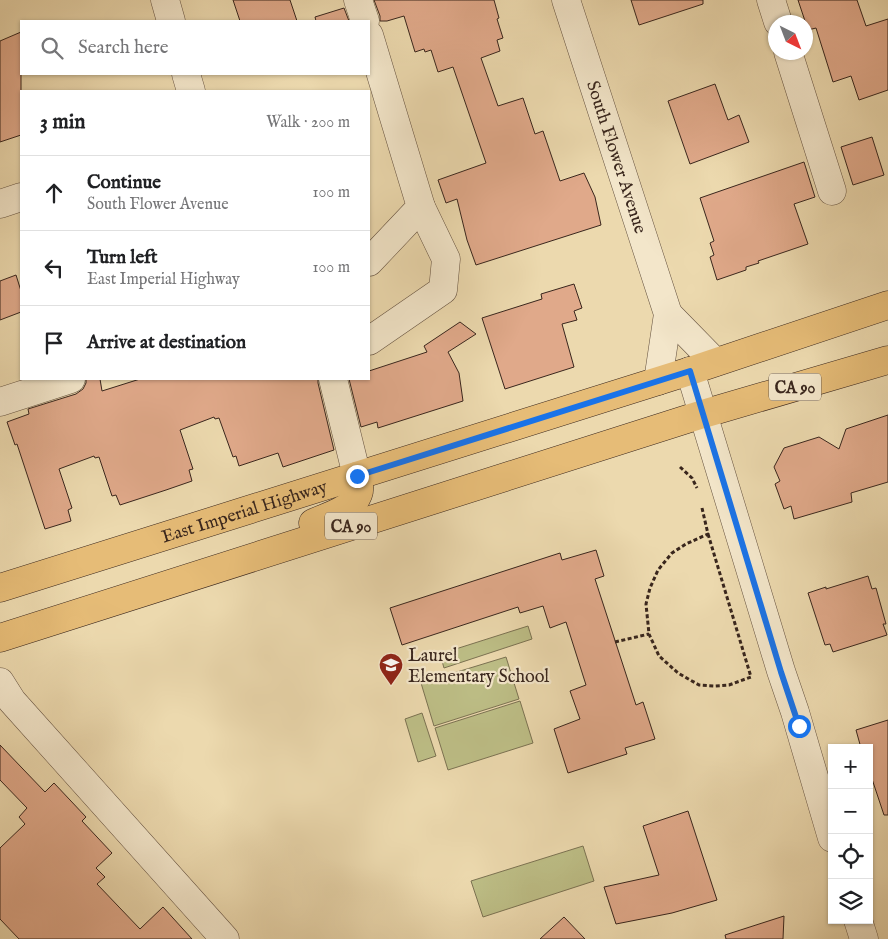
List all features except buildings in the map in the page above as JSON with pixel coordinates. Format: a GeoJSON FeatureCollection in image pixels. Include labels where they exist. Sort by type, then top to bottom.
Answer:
{"type":"FeatureCollection","features":[{"type":"Feature","properties":{"kind":"main road","name":"East Imperial Highway"},"geometry":{"type":"LineString","coordinates":[[0,588],[702,367],[888,305]]}},
{"type":"Feature","properties":{"kind":"main road","name":"CA 90"},"geometry":{"type":"LineString","coordinates":[[0,638],[702,414],[888,360]]}},
{"type":"Feature","properties":{"kind":"main road"},"geometry":{"type":"LineString","coordinates":[[186,579],[355,502],[360,484],[357,476]]}},
{"type":"Feature","properties":{"kind":"street"},"geometry":{"type":"LineString","coordinates":[[165,0],[171,20]]}},
{"type":"Feature","properties":{"kind":"street"},"geometry":{"type":"LineString","coordinates":[[358,0],[364,20]]}},
{"type":"Feature","properties":{"kind":"street","name":"South Flower Avenue"},"geometry":{"type":"LineString","coordinates":[[566,0],[668,314],[702,367],[702,414],[795,712],[831,834]]}},
{"type":"Feature","properties":{"kind":"street"},"geometry":{"type":"LineString","coordinates":[[771,0],[776,15]]}},
{"type":"Feature","properties":{"kind":"street"},"geometry":{"type":"LineString","coordinates":[[370,38],[421,207],[446,259],[443,290],[370,340]]}},
{"type":"Feature","properties":{"kind":"street"},"geometry":{"type":"LineString","coordinates":[[791,60],[832,191]]}},
{"type":"Feature","properties":{"kind":"street"},"geometry":{"type":"LineString","coordinates":[[186,75],[191,90]]}},
{"type":"Feature","properties":{"kind":"street"},"geometry":{"type":"LineString","coordinates":[[0,204],[20,197]]}},
{"type":"Feature","properties":{"kind":"street"},"geometry":{"type":"LineString","coordinates":[[370,261],[421,207]]}},
{"type":"Feature","properties":{"kind":"street","name":"South Flower Avenue"},"geometry":{"type":"LineString","coordinates":[[658,381],[668,314]]}},
{"type":"Feature","properties":{"kind":"street"},"geometry":{"type":"LineString","coordinates":[[0,402],[68,380]]}},
{"type":"Feature","properties":{"kind":"street"},"geometry":{"type":"LineString","coordinates":[[333,380],[357,476]]}},
{"type":"Feature","properties":{"kind":"street"},"geometry":{"type":"LineString","coordinates":[[0,682],[12,701],[225,939]]}},
{"type":"Feature","properties":{"kind":"street"},"geometry":{"type":"LineString","coordinates":[[859,924],[864,939]]}},
{"type":"Feature","properties":{"kind":"path"},"geometry":{"type":"LineString","coordinates":[[680,467],[692,478],[698,491]]}},
{"type":"Feature","properties":{"kind":"path"},"geometry":{"type":"LineString","coordinates":[[700,500],[708,534],[752,677],[729,685],[699,685],[678,673],[660,656],[649,634],[646,604],[650,588],[658,570],[672,553],[708,534]]}},
{"type":"Feature","properties":{"kind":"path"},"geometry":{"type":"LineString","coordinates":[[615,642],[649,634]]}},
{"type":"Feature","properties":{"kind":"green space"},"geometry":{"type":"Polygon","coordinates":[[[528,626],[532,639],[444,668],[440,654],[528,626]]]}},
{"type":"Feature","properties":{"kind":"green space"},"geometry":{"type":"Polygon","coordinates":[[[506,657],[519,699],[434,726],[421,683],[506,657]]]}},
{"type":"Feature","properties":{"kind":"green space"},"geometry":{"type":"Polygon","coordinates":[[[520,701],[533,743],[448,770],[435,728],[520,701]]]}},
{"type":"Feature","properties":{"kind":"green space"},"geometry":{"type":"Polygon","coordinates":[[[422,713],[436,756],[418,762],[405,719],[422,713]]]}},
{"type":"Feature","properties":{"kind":"green space"},"geometry":{"type":"Polygon","coordinates":[[[583,846],[594,881],[483,917],[471,881],[583,846]]]}},
{"type":"Feature","properties":{"kind":"place","name":"Laurel Elementary School"},"geometry":{"type":"Point","coordinates":[391,686]}},
{"type":"Feature","properties":{"kind":"route"},"geometry":{"type":"LineString","coordinates":[[357,476],[690,371],[799,726]]}}]}
